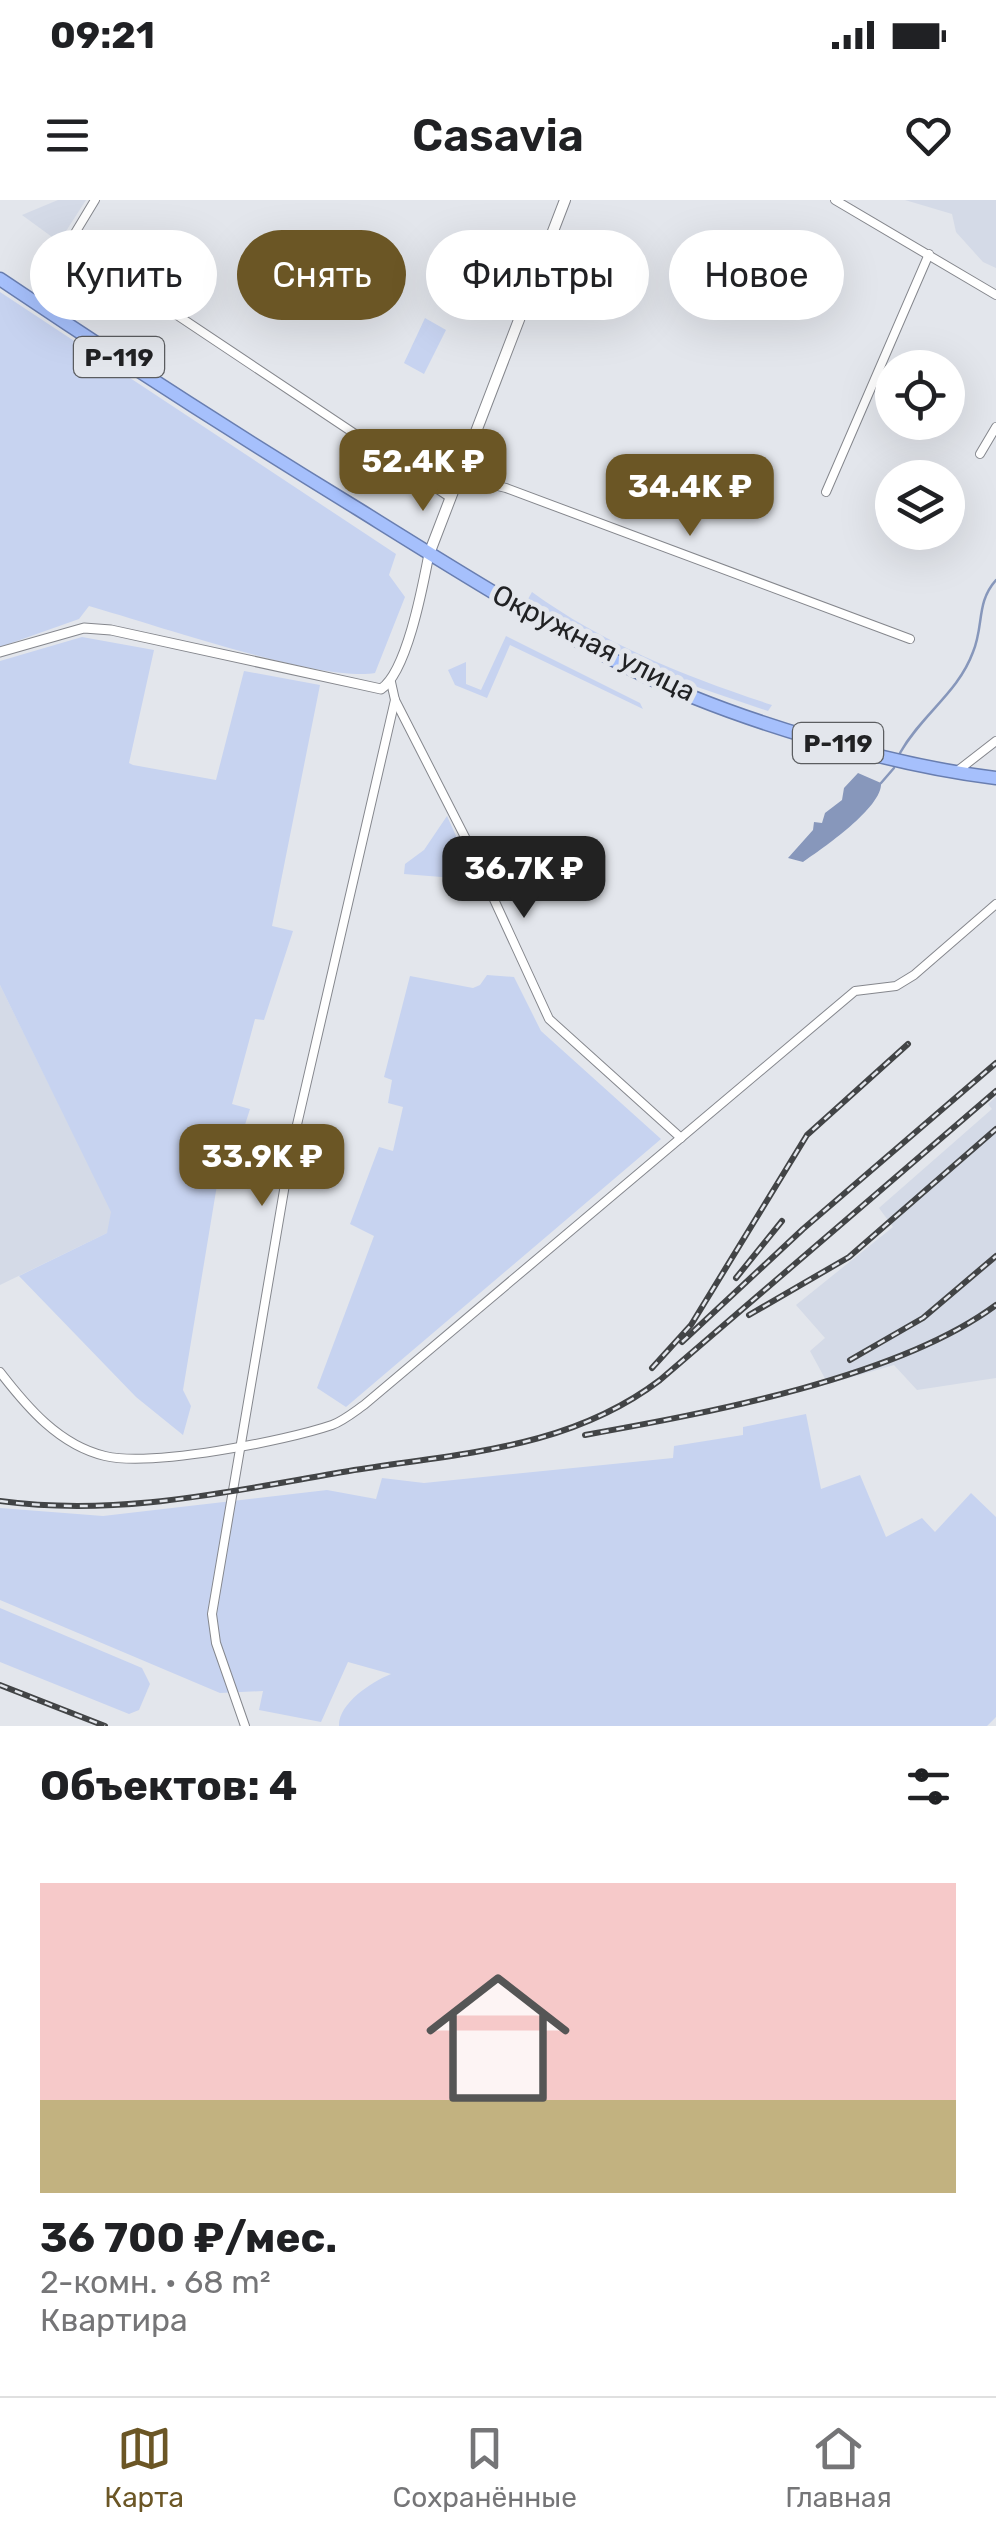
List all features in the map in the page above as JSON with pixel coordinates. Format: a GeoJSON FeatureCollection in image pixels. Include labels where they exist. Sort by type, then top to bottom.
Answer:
{"type":"FeatureCollection","features":[{"type":"Feature","properties":{"kind":"highway","name":"Р-119"},"geometry":{"type":"LineString","coordinates":[[0,279],[430,554]]}},
{"type":"Feature","properties":{"kind":"highway","name":"Окружная улица"},"geometry":{"type":"LineString","coordinates":[[430,554],[531,615],[685,693],[866,751],[956,773],[996,778]]}},
{"type":"Feature","properties":{"kind":"main road"},"geometry":{"type":"LineString","coordinates":[[553,230],[565,200]]}},
{"type":"Feature","properties":{"kind":"main road"},"geometry":{"type":"LineString","coordinates":[[430,554],[519,320]]}},
{"type":"Feature","properties":{"kind":"street"},"geometry":{"type":"LineString","coordinates":[[95,200],[69,243],[451,498]]}},
{"type":"Feature","properties":{"kind":"street"},"geometry":{"type":"LineString","coordinates":[[835,200],[996,295]]}},
{"type":"Feature","properties":{"kind":"street"},"geometry":{"type":"LineString","coordinates":[[826,492],[930,254]]}},
{"type":"Feature","properties":{"kind":"street"},"geometry":{"type":"LineString","coordinates":[[980,454],[996,427]]}},
{"type":"Feature","properties":{"kind":"street"},"geometry":{"type":"LineString","coordinates":[[460,477],[506,488],[910,639]]}},
{"type":"Feature","properties":{"kind":"street"},"geometry":{"type":"LineString","coordinates":[[430,554],[421,595],[391,682],[396,700],[468,843],[549,1019],[681,1138]]}},
{"type":"Feature","properties":{"kind":"street"},"geometry":{"type":"LineString","coordinates":[[0,652],[56,634],[98,629],[366,688],[381,689],[391,682]]}},
{"type":"Feature","properties":{"kind":"street"},"geometry":{"type":"LineString","coordinates":[[245,1726],[216,1643],[212,1614],[290,1155],[396,700]]}},
{"type":"Feature","properties":{"kind":"street"},"geometry":{"type":"LineString","coordinates":[[956,773],[996,741]]}},
{"type":"Feature","properties":{"kind":"street"},"geometry":{"type":"LineString","coordinates":[[0,1372],[26,1406],[64,1438],[106,1456],[162,1456],[239,1446],[334,1424],[364,1405],[856,991],[896,986],[914,975],[996,904]]}},
{"type":"Feature","properties":{"kind":"shaded area"},"geometry":{"type":"Polygon","coordinates":[[[58,200],[86,200],[67,230],[43,230],[22,215],[58,200]]]}},
{"type":"Feature","properties":{"kind":"shaded area"},"geometry":{"type":"Polygon","coordinates":[[[905,200],[996,200],[996,268],[983,262],[956,232],[952,214],[905,200]]]}},
{"type":"Feature","properties":{"kind":"shaded area"},"geometry":{"type":"Polygon","coordinates":[[[0,292],[30,312],[30,320],[42,320],[396,554],[389,575],[405,597],[375,673],[351,674],[278,661],[89,606],[79,619],[0,647],[0,292]]]}},
{"type":"Feature","properties":{"kind":"shaded area"},"geometry":{"type":"Polygon","coordinates":[[[425,318],[446,330],[424,374],[404,363],[425,318]]]}},
{"type":"Feature","properties":{"kind":"shaded area"},"geometry":{"type":"Polygon","coordinates":[[[532,592],[618,644],[772,705],[768,711],[662,675],[544,613],[542,606],[528,599],[532,592]]]}},
{"type":"Feature","properties":{"kind":"shaded area"},"geometry":{"type":"Polygon","coordinates":[[[506,636],[640,703],[643,709],[510,645],[487,698],[455,685],[448,670],[466,662],[466,684],[481,690],[506,636]]]}},
{"type":"Feature","properties":{"kind":"shaded area"},"geometry":{"type":"Polygon","coordinates":[[[82,637],[154,650],[129,763],[133,765],[216,780],[244,671],[320,685],[272,926],[293,931],[264,1020],[255,1019],[232,1104],[250,1109],[236,1153],[228,1152],[217,1185],[183,1390],[191,1406],[183,1435],[136,1397],[19,1276],[107,1233],[111,1212],[0,985],[0,661],[82,637]]]}},
{"type":"Feature","properties":{"kind":"shaded area"},"geometry":{"type":"Polygon","coordinates":[[[858,773],[881,783],[872,804],[850,827],[803,862],[788,858],[813,830],[814,822],[822,823],[825,813],[842,800],[844,788],[858,773]]]}},
{"type":"Feature","properties":{"kind":"shaded area"},"geometry":{"type":"Polygon","coordinates":[[[447,816],[462,849],[466,871],[454,878],[404,874],[405,864],[424,850],[447,816]]]}},
{"type":"Feature","properties":{"kind":"shaded area"},"geometry":{"type":"Polygon","coordinates":[[[487,975],[514,977],[541,1031],[661,1139],[346,1407],[317,1388],[374,1236],[350,1224],[379,1147],[393,1151],[403,1107],[388,1103],[392,1080],[384,1077],[410,976],[473,988],[487,975]]]}},
{"type":"Feature","properties":{"kind":"shaded area"},"geometry":{"type":"Polygon","coordinates":[[[0,985],[112,1212],[112,1223],[107,1233],[0,1285],[0,985]]]}},
{"type":"Feature","properties":{"kind":"shaded area"},"geometry":{"type":"Polygon","coordinates":[[[996,1097],[996,1378],[917,1390],[894,1365],[828,1384],[810,1351],[825,1338],[796,1305],[893,1227],[879,1208],[992,1109],[988,1104],[996,1097]]]}},
{"type":"Feature","properties":{"kind":"shaded area"},"geometry":{"type":"Polygon","coordinates":[[[806,1414],[821,1489],[860,1475],[886,1537],[922,1518],[935,1532],[971,1493],[996,1517],[996,1717],[987,1726],[339,1726],[350,1702],[365,1688],[391,1674],[348,1662],[321,1722],[259,1710],[263,1691],[220,1693],[0,1600],[0,1508],[103,1516],[327,1490],[376,1499],[382,1478],[424,1483],[673,1458],[674,1446],[743,1435],[743,1427],[806,1414]]]}},
{"type":"Feature","properties":{"kind":"shaded area"},"geometry":{"type":"Polygon","coordinates":[[[0,1608],[142,1668],[150,1684],[139,1710],[129,1714],[0,1662],[0,1608]]]}},
{"type":"Feature","properties":{"kind":"waterway"},"geometry":{"type":"LineString","coordinates":[[900,753],[966,667],[986,597],[996,580]]}},
{"type":"Feature","properties":{"kind":"waterway"},"geometry":{"type":"LineString","coordinates":[[881,783],[894,768]]}},
{"type":"Feature","properties":{"kind":"railway"},"geometry":{"type":"LineString","coordinates":[[652,1368],[691,1325],[807,1135],[908,1044]]}},
{"type":"Feature","properties":{"kind":"railway"},"geometry":{"type":"LineString","coordinates":[[682,1342],[803,1229],[996,1063]]}},
{"type":"Feature","properties":{"kind":"railway"},"geometry":{"type":"LineString","coordinates":[[0,1501],[89,1506],[175,1500],[471,1453],[550,1435],[588,1421],[660,1380],[996,1091]]}},
{"type":"Feature","properties":{"kind":"railway"},"geometry":{"type":"LineString","coordinates":[[749,1315],[849,1257],[996,1129]]}},
{"type":"Feature","properties":{"kind":"railway"},"geometry":{"type":"LineString","coordinates":[[736,1278],[782,1221]]}},
{"type":"Feature","properties":{"kind":"railway"},"geometry":{"type":"LineString","coordinates":[[850,1360],[923,1318],[996,1256]]}},
{"type":"Feature","properties":{"kind":"railway"},"geometry":{"type":"LineString","coordinates":[[585,1435],[743,1403],[855,1372],[955,1331],[996,1305]]}},
{"type":"Feature","properties":{"kind":"railway"},"geometry":{"type":"LineString","coordinates":[[0,1685],[105,1726]]}}]}
